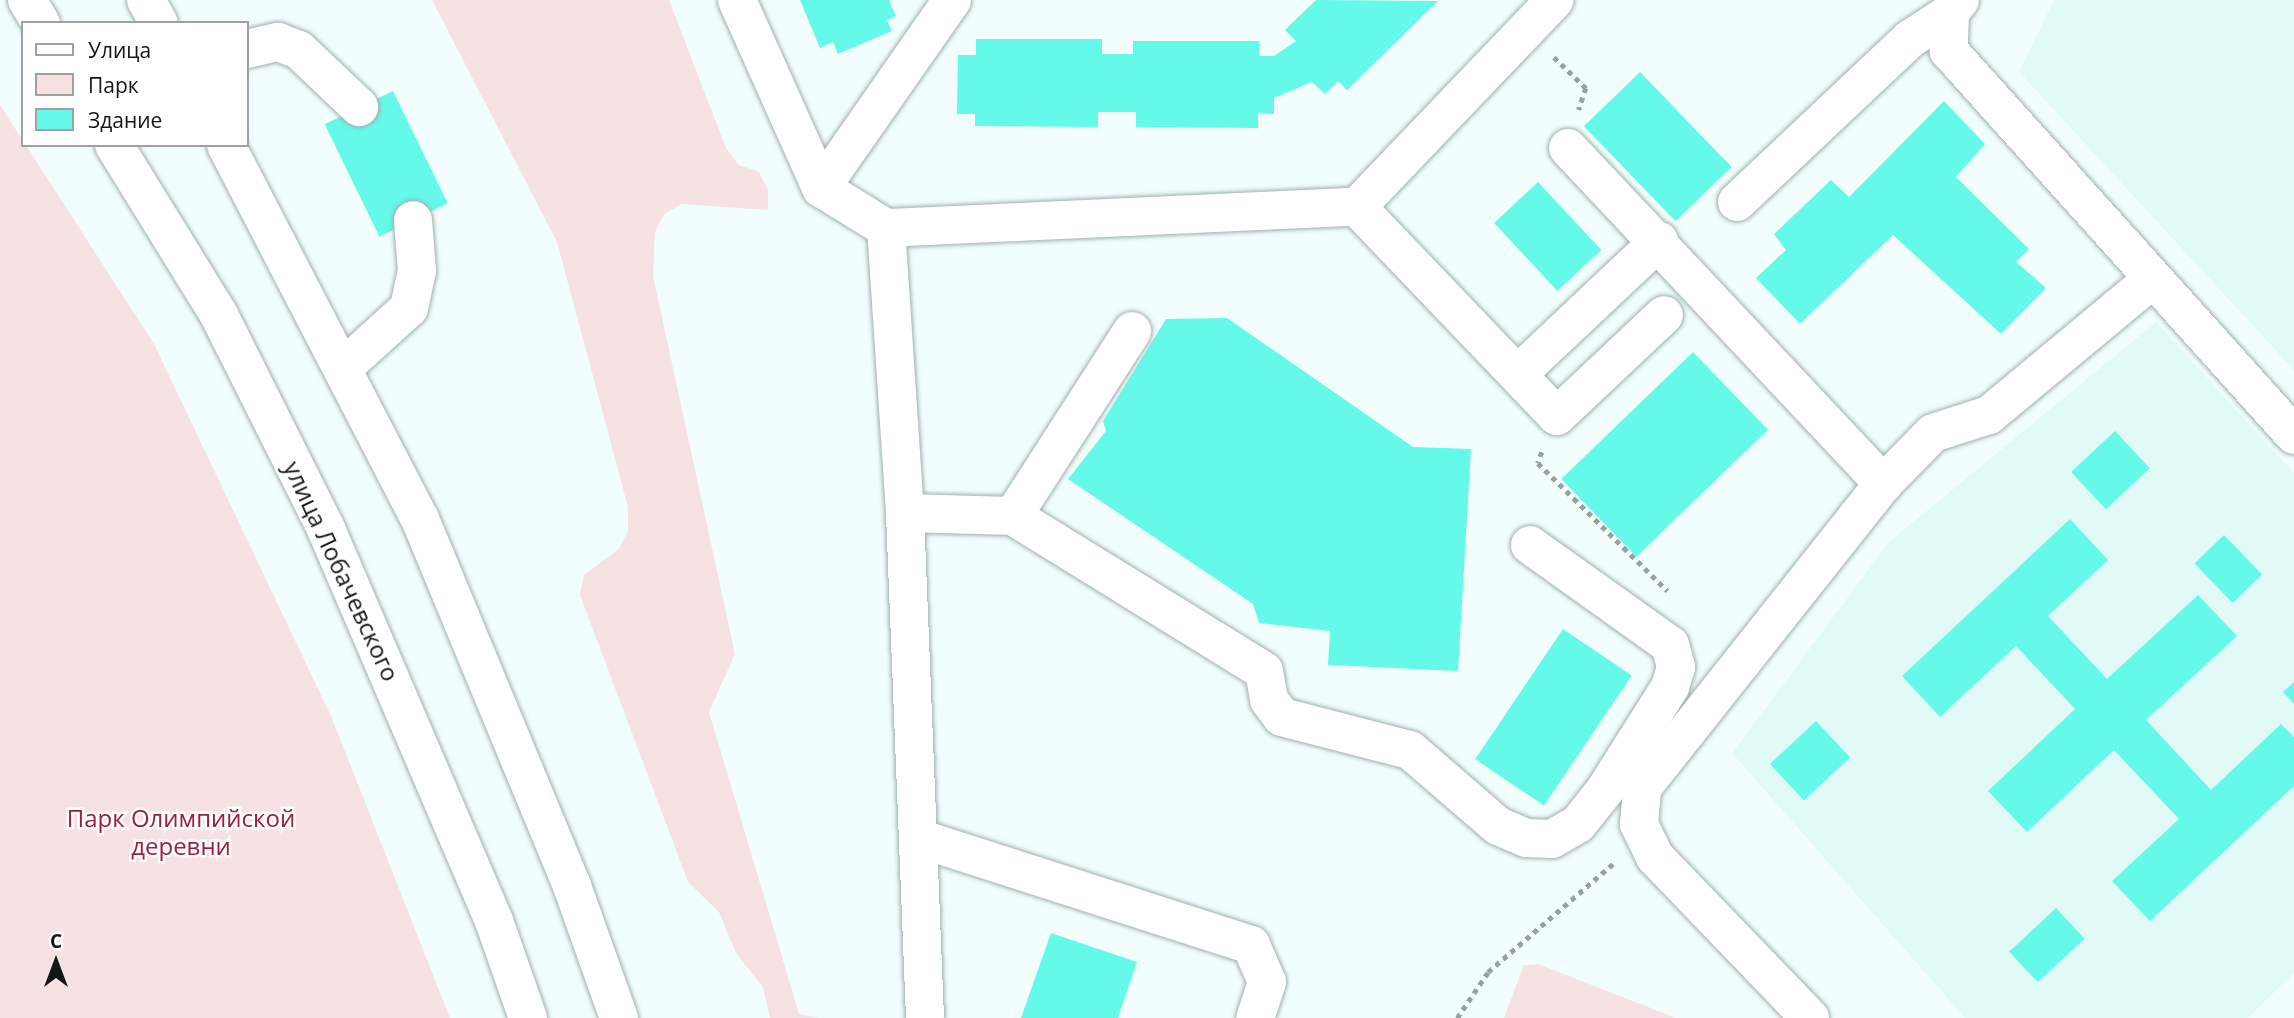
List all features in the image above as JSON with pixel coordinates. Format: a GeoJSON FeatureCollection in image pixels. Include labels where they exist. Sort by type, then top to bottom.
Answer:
{"type":"FeatureCollection","features":[{"type":"Feature","properties":{"kind":"main road"},"geometry":{"type":"LineString","coordinates":[[27,0],[40,21]]}},
{"type":"Feature","properties":{"kind":"main road"},"geometry":{"type":"LineString","coordinates":[[146,0],[158,21]]}},
{"type":"Feature","properties":{"kind":"main road"},"geometry":{"type":"LineString","coordinates":[[737,0],[821,188],[886,228],[1357,207],[1555,0]]}},
{"type":"Feature","properties":{"kind":"main road"},"geometry":{"type":"LineString","coordinates":[[821,188],[952,0]]}},
{"type":"Feature","properties":{"kind":"main road"},"geometry":{"type":"LineString","coordinates":[[1737,202],[1910,40],[1955,6]]}},
{"type":"Feature","properties":{"kind":"main road"},"geometry":{"type":"LineString","coordinates":[[1955,6],[1949,51],[2294,435]]}},
{"type":"Feature","properties":{"kind":"main road"},"geometry":{"type":"LineString","coordinates":[[248,49],[278,42],[299,50],[359,107]]}},
{"type":"Feature","properties":{"kind":"main road","name":"улица Лобачевского"},"geometry":{"type":"LineString","coordinates":[[115,147],[219,315],[326,529],[494,921],[528,1018]]}},
{"type":"Feature","properties":{"kind":"main road"},"geometry":{"type":"LineString","coordinates":[[227,147],[344,367],[420,519],[572,886],[619,1018]]}},
{"type":"Feature","properties":{"kind":"main road"},"geometry":{"type":"LineString","coordinates":[[1568,148],[1659,241],[1883,484]]}},
{"type":"Feature","properties":{"kind":"main road"},"geometry":{"type":"LineString","coordinates":[[1357,207],[1557,416],[1664,315]]}},
{"type":"Feature","properties":{"kind":"main road"},"geometry":{"type":"LineString","coordinates":[[344,367],[409,308],[417,271],[413,220]]}},
{"type":"Feature","properties":{"kind":"main road"},"geometry":{"type":"LineString","coordinates":[[886,228],[905,513],[925,1018]]}},
{"type":"Feature","properties":{"kind":"main road"},"geometry":{"type":"LineString","coordinates":[[1518,374],[1659,241]]}},
{"type":"Feature","properties":{"kind":"main road"},"geometry":{"type":"LineString","coordinates":[[1810,1018],[1655,857],[1639,824],[1642,788],[1883,484],[1933,433],[1989,415],[2153,279]]}},
{"type":"Feature","properties":{"kind":"main road"},"geometry":{"type":"LineString","coordinates":[[1013,516],[1132,331]]}},
{"type":"Feature","properties":{"kind":"main road"},"geometry":{"type":"LineString","coordinates":[[905,513],[1013,516],[1264,671],[1269,700],[1282,717],[1301,727],[1410,750],[1498,826],[1526,838],[1552,839],[1578,824],[1605,790],[1670,687],[1676,667],[1670,645],[1530,545]]}},
{"type":"Feature","properties":{"kind":"main road"},"geometry":{"type":"LineString","coordinates":[[918,838],[1251,945],[1267,982],[1255,1018]]}},
{"type":"Feature","properties":{"kind":"path"},"geometry":{"type":"LineString","coordinates":[[1526,31],[1586,88],[1568,148]]}},
{"type":"Feature","properties":{"kind":"path"},"geometry":{"type":"LineString","coordinates":[[1557,416],[1538,463],[1673,597]]}},
{"type":"Feature","properties":{"kind":"path"},"geometry":{"type":"LineString","coordinates":[[1457,1018],[1488,972],[1553,909],[1646,839]]}},
{"type":"Feature","properties":{"kind":"shaded area"},"geometry":{"type":"Polygon","coordinates":[[[2054,0],[2294,0],[2294,370],[2019,72],[2054,0]]]}},
{"type":"Feature","properties":{"kind":"shaded area"},"geometry":{"type":"Polygon","coordinates":[[[2156,322],[2294,473],[2294,973],[2248,1018],[1965,1018],[1732,753],[1889,542],[2156,322]]]}},
{"type":"Feature","properties":{"kind":"green space"},"geometry":{"type":"Polygon","coordinates":[[[432,0],[669,0],[726,148],[739,165],[759,172],[768,190],[768,210],[682,204],[664,214],[655,232],[653,276],[735,654],[709,712],[799,1014],[820,1018],[770,1018],[763,987],[736,953],[719,912],[688,882],[580,595],[584,575],[619,549],[628,531],[628,507],[557,242],[432,0]]]}},
{"type":"Feature","properties":{"kind":"green space","name":"Парк Олимпийской деревни"},"geometry":{"type":"Polygon","coordinates":[[[0,105],[21,138],[21,147],[27,147],[154,344],[331,716],[450,1018],[0,1018],[0,105]]]}},
{"type":"Feature","properties":{"kind":"green space"},"geometry":{"type":"Polygon","coordinates":[[[1538,964],[1676,1018],[1504,1018],[1524,965],[1538,964]]]}},
{"type":"Feature","properties":{"kind":"building"},"geometry":{"type":"Polygon","coordinates":[[[800,0],[889,0],[896,16],[887,20],[892,31],[838,54],[833,42],[820,48],[800,0]]]}},
{"type":"Feature","properties":{"kind":"building"},"geometry":{"type":"Polygon","coordinates":[[[1316,0],[1438,1],[1347,90],[1338,81],[1325,94],[1312,82],[1274,98],[1274,114],[1258,113],[1258,128],[1136,127],[1136,112],[1098,112],[1098,127],[975,126],[975,114],[957,114],[958,55],[976,55],[976,39],[1102,39],[1102,54],[1133,54],[1133,41],[1259,41],[1259,56],[1274,56],[1296,41],[1285,30],[1316,0]]]}},
{"type":"Feature","properties":{"kind":"building"},"geometry":{"type":"Polygon","coordinates":[[[1640,72],[1732,167],[1676,221],[1584,126],[1640,72]]]}},
{"type":"Feature","properties":{"kind":"building"},"geometry":{"type":"Polygon","coordinates":[[[393,91],[448,203],[379,237],[325,124],[393,91]]]}},
{"type":"Feature","properties":{"kind":"building"},"geometry":{"type":"Polygon","coordinates":[[[1944,101],[1985,144],[1956,177],[2029,249],[2016,262],[2046,288],[2001,334],[1893,235],[1800,324],[1756,278],[1786,250],[1774,234],[1831,180],[1849,197],[1944,101]]]}},
{"type":"Feature","properties":{"kind":"building"},"geometry":{"type":"Polygon","coordinates":[[[1538,182],[1601,250],[1558,291],[1494,223],[1538,182]]]}},
{"type":"Feature","properties":{"kind":"building"},"geometry":{"type":"Polygon","coordinates":[[[1227,318],[1413,447],[1471,449],[1458,671],[1328,665],[1330,631],[1259,623],[1253,604],[1068,479],[1106,431],[1103,421],[1166,319],[1227,318]]]}},
{"type":"Feature","properties":{"kind":"building"},"geometry":{"type":"Polygon","coordinates":[[[1693,352],[1768,430],[1636,557],[1561,479],[1693,352]]]}},
{"type":"Feature","properties":{"kind":"building"},"geometry":{"type":"Polygon","coordinates":[[[2115,431],[2150,468],[2106,509],[2071,472],[2115,431]]]}},
{"type":"Feature","properties":{"kind":"building"},"geometry":{"type":"Polygon","coordinates":[[[2070,519],[2108,560],[2048,616],[2107,679],[2198,595],[2237,636],[2146,720],[2211,790],[2281,724],[2294,737],[2294,786],[2150,921],[2112,881],[2179,819],[2114,750],[2027,832],[1988,791],[2075,709],[2016,646],[1940,717],[1902,676],[2070,519]]]}},
{"type":"Feature","properties":{"kind":"building"},"geometry":{"type":"Polygon","coordinates":[[[2224,535],[2262,575],[2233,603],[2195,563],[2224,535]]]}},
{"type":"Feature","properties":{"kind":"building"},"geometry":{"type":"Polygon","coordinates":[[[1563,629],[1632,675],[1544,806],[1475,759],[1563,629]]]}},
{"type":"Feature","properties":{"kind":"building"},"geometry":{"type":"Polygon","coordinates":[[[2294,682],[2294,704],[2283,692],[2294,682]]]}},
{"type":"Feature","properties":{"kind":"building"},"geometry":{"type":"Polygon","coordinates":[[[1816,721],[1850,758],[1804,801],[1770,764],[1816,721]]]}},
{"type":"Feature","properties":{"kind":"building"},"geometry":{"type":"Polygon","coordinates":[[[2056,908],[2085,939],[2038,982],[2009,952],[2056,908]]]}},
{"type":"Feature","properties":{"kind":"building"},"geometry":{"type":"Polygon","coordinates":[[[1051,933],[1137,962],[1118,1018],[1021,1018],[1051,933]]]}}]}
